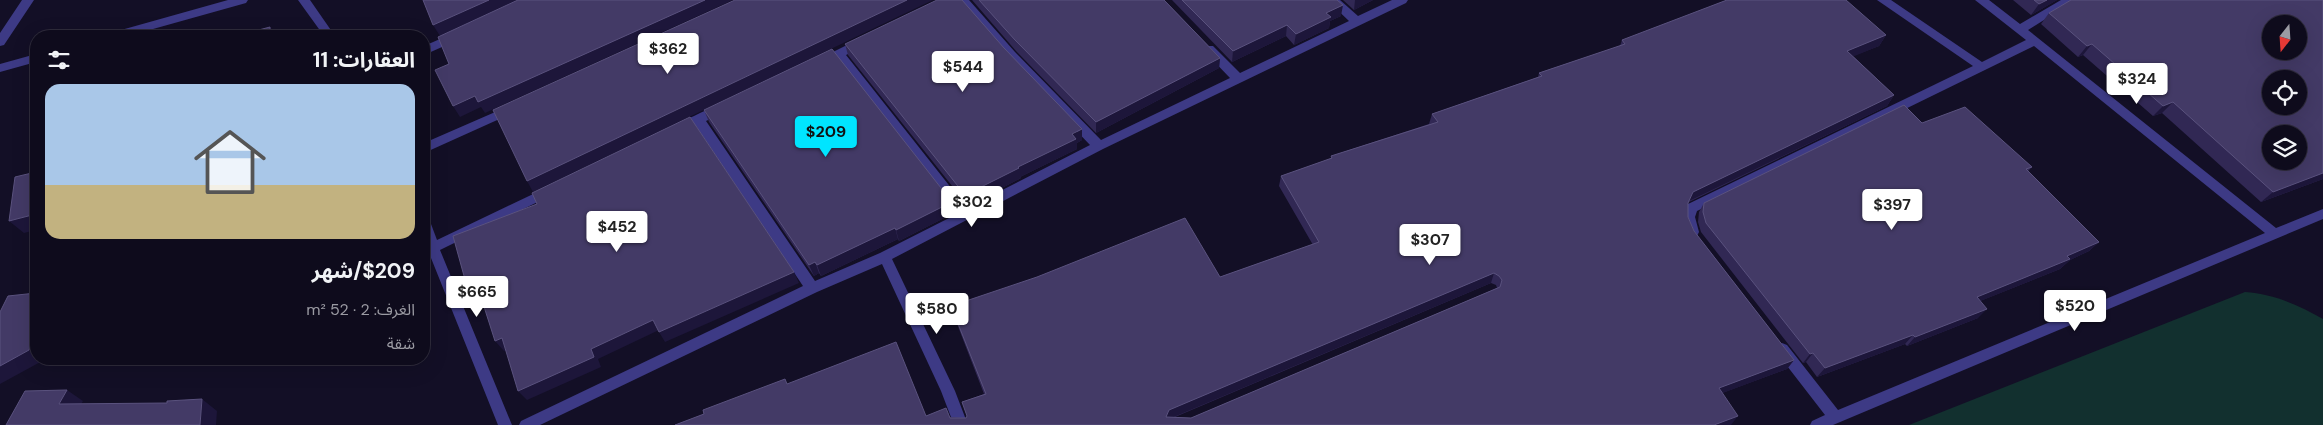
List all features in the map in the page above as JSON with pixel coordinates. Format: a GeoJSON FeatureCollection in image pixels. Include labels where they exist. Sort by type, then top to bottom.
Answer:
{"type":"FeatureCollection","features":[{"type":"Feature","properties":{"kind":"street"},"geometry":{"type":"LineString","coordinates":[[0,42],[28,0]]}},
{"type":"Feature","properties":{"kind":"street"},"geometry":{"type":"LineString","coordinates":[[135,30],[242,0]]}},
{"type":"Feature","properties":{"kind":"street"},"geometry":{"type":"LineString","coordinates":[[304,0],[326,30]]}},
{"type":"Feature","properties":{"kind":"street"},"geometry":{"type":"LineString","coordinates":[[963,0],[1011,55],[1099,146]]}},
{"type":"Feature","properties":{"kind":"street"},"geometry":{"type":"LineString","coordinates":[[1333,0],[1357,22]]}},
{"type":"Feature","properties":{"kind":"street"},"geometry":{"type":"LineString","coordinates":[[526,425],[812,288],[885,257],[1099,146],[1402,0]]}},
{"type":"Feature","properties":{"kind":"street"},"geometry":{"type":"LineString","coordinates":[[1883,0],[1982,68]]}},
{"type":"Feature","properties":{"kind":"street"},"geometry":{"type":"LineString","coordinates":[[1981,0],[2020,29],[2275,234]]}},
{"type":"Feature","properties":{"kind":"street"},"geometry":{"type":"LineString","coordinates":[[2020,29],[2070,0]]}},
{"type":"Feature","properties":{"kind":"street"},"geometry":{"type":"LineString","coordinates":[[430,47],[466,31]]}},
{"type":"Feature","properties":{"kind":"street"},"geometry":{"type":"LineString","coordinates":[[813,66],[873,37]]}},
{"type":"Feature","properties":{"kind":"street"},"geometry":{"type":"LineString","coordinates":[[1198,37],[1238,78]]}},
{"type":"Feature","properties":{"kind":"street"},"geometry":{"type":"LineString","coordinates":[[1701,244],[1690,226],[1689,217],[1692,208],[2035,41]]}},
{"type":"Feature","properties":{"kind":"street"},"geometry":{"type":"LineString","coordinates":[[839,54],[966,216]]}},
{"type":"Feature","properties":{"kind":"street"},"geometry":{"type":"LineString","coordinates":[[0,68],[30,60]]}},
{"type":"Feature","properties":{"kind":"street"},"geometry":{"type":"LineString","coordinates":[[430,145],[524,103]]}},
{"type":"Feature","properties":{"kind":"street"},"geometry":{"type":"LineString","coordinates":[[663,136],[733,103]]}},
{"type":"Feature","properties":{"kind":"street"},"geometry":{"type":"LineString","coordinates":[[698,119],[812,288]]}},
{"type":"Feature","properties":{"kind":"street"},"geometry":{"type":"LineString","coordinates":[[433,248],[565,184]]}},
{"type":"Feature","properties":{"kind":"street"},"geometry":{"type":"LineString","coordinates":[[1817,425],[2323,214]]}},
{"type":"Feature","properties":{"kind":"street"},"geometry":{"type":"LineString","coordinates":[[430,239],[505,425]]}},
{"type":"Feature","properties":{"kind":"street"},"geometry":{"type":"LineString","coordinates":[[885,257],[948,391],[961,425]]}},
{"type":"Feature","properties":{"kind":"street"},"geometry":{"type":"LineString","coordinates":[[1774,338],[1835,417]]}},
{"type":"Feature","properties":{"kind":"green space"},"geometry":{"type":"Polygon","coordinates":[[[2245,292],[2266,295],[2286,301],[2323,319],[2323,425],[1909,425],[2245,292]]]}},
{"type":"Feature","properties":{"kind":"building"},"geometry":{"type":"Polygon","coordinates":[[[423,0],[489,0],[433,25],[423,0]]]}},
{"type":"Feature","properties":{"kind":"building"},"geometry":{"type":"Polygon","coordinates":[[[518,0],[705,0],[478,102],[475,96],[453,106],[435,70],[449,64],[438,37],[518,0]]]}},
{"type":"Feature","properties":{"kind":"building"},"geometry":{"type":"Polygon","coordinates":[[[735,0],[907,0],[527,181],[493,110],[735,0]]]}},
{"type":"Feature","properties":{"kind":"building"},"geometry":{"type":"Polygon","coordinates":[[[937,0],[962,0],[1004,48],[1082,129],[1072,134],[1076,139],[965,195],[845,44],[937,0]]]}},
{"type":"Feature","properties":{"kind":"building"},"geometry":{"type":"Polygon","coordinates":[[[979,0],[1164,0],[1220,58],[1096,122],[1015,40],[979,0]]]}},
{"type":"Feature","properties":{"kind":"building"},"geometry":{"type":"Polygon","coordinates":[[[1182,0],[1337,0],[1343,5],[1326,13],[1331,17],[1296,34],[1287,25],[1233,51],[1182,0]]]}},
{"type":"Feature","properties":{"kind":"building"},"geometry":{"type":"Polygon","coordinates":[[[1727,0],[1846,0],[1886,35],[1847,51],[1894,95],[1693,192],[1688,203],[1688,217],[1694,231],[1794,360],[1719,388],[1738,416],[1714,425],[675,425],[704,414],[703,410],[785,379],[787,384],[896,342],[926,416],[946,408],[950,418],[966,418],[962,402],[986,394],[951,306],[1037,277],[1185,218],[1220,277],[1319,242],[1281,176],[1332,158],[1331,156],[1438,122],[1432,114],[1542,76],[1539,73],[1625,44],[1622,40],[1727,0]],[[1494,273],[1169,410],[1166,417],[1191,418],[1500,287],[1502,280],[1494,273]]]}},
{"type":"Feature","properties":{"kind":"building"},"geometry":{"type":"Polygon","coordinates":[[[2034,0],[2047,0],[2039,4],[2034,0]]]}},
{"type":"Feature","properties":{"kind":"building"},"geometry":{"type":"Polygon","coordinates":[[[2071,0],[2323,0],[2323,173],[2273,192],[2173,102],[2163,106],[2092,44],[2087,46],[2049,13],[2071,0]]]}},
{"type":"Feature","properties":{"kind":"building"},"geometry":{"type":"Polygon","coordinates":[[[270,27],[270,30],[259,30],[270,27]]]}},
{"type":"Feature","properties":{"kind":"building"},"geometry":{"type":"Polygon","coordinates":[[[832,49],[952,202],[896,230],[895,228],[817,265],[815,262],[809,265],[704,110],[832,49]]]}},
{"type":"Feature","properties":{"kind":"building"},"geometry":{"type":"Polygon","coordinates":[[[1904,105],[1922,123],[1965,107],[2032,167],[2026,169],[2099,242],[2067,256],[2070,259],[1977,297],[1987,309],[1915,337],[1913,335],[1825,368],[1813,353],[1810,354],[1706,223],[1703,212],[1704,203],[1904,105]]]}},
{"type":"Feature","properties":{"kind":"building"},"geometry":{"type":"Polygon","coordinates":[[[690,117],[794,272],[659,332],[653,320],[591,349],[594,357],[518,391],[502,338],[495,341],[479,291],[469,294],[453,236],[537,204],[532,193],[690,117]]]}},
{"type":"Feature","properties":{"kind":"building"},"geometry":{"type":"Polygon","coordinates":[[[30,173],[30,216],[9,221],[15,177],[30,173]]]}},
{"type":"Feature","properties":{"kind":"building"},"geometry":{"type":"Polygon","coordinates":[[[30,294],[30,348],[0,366],[0,312],[8,296],[30,294]]]}},
{"type":"Feature","properties":{"kind":"building"},"geometry":{"type":"Polygon","coordinates":[[[67,390],[59,404],[167,403],[167,401],[202,399],[200,425],[6,425],[25,391],[67,390]]]}}]}
